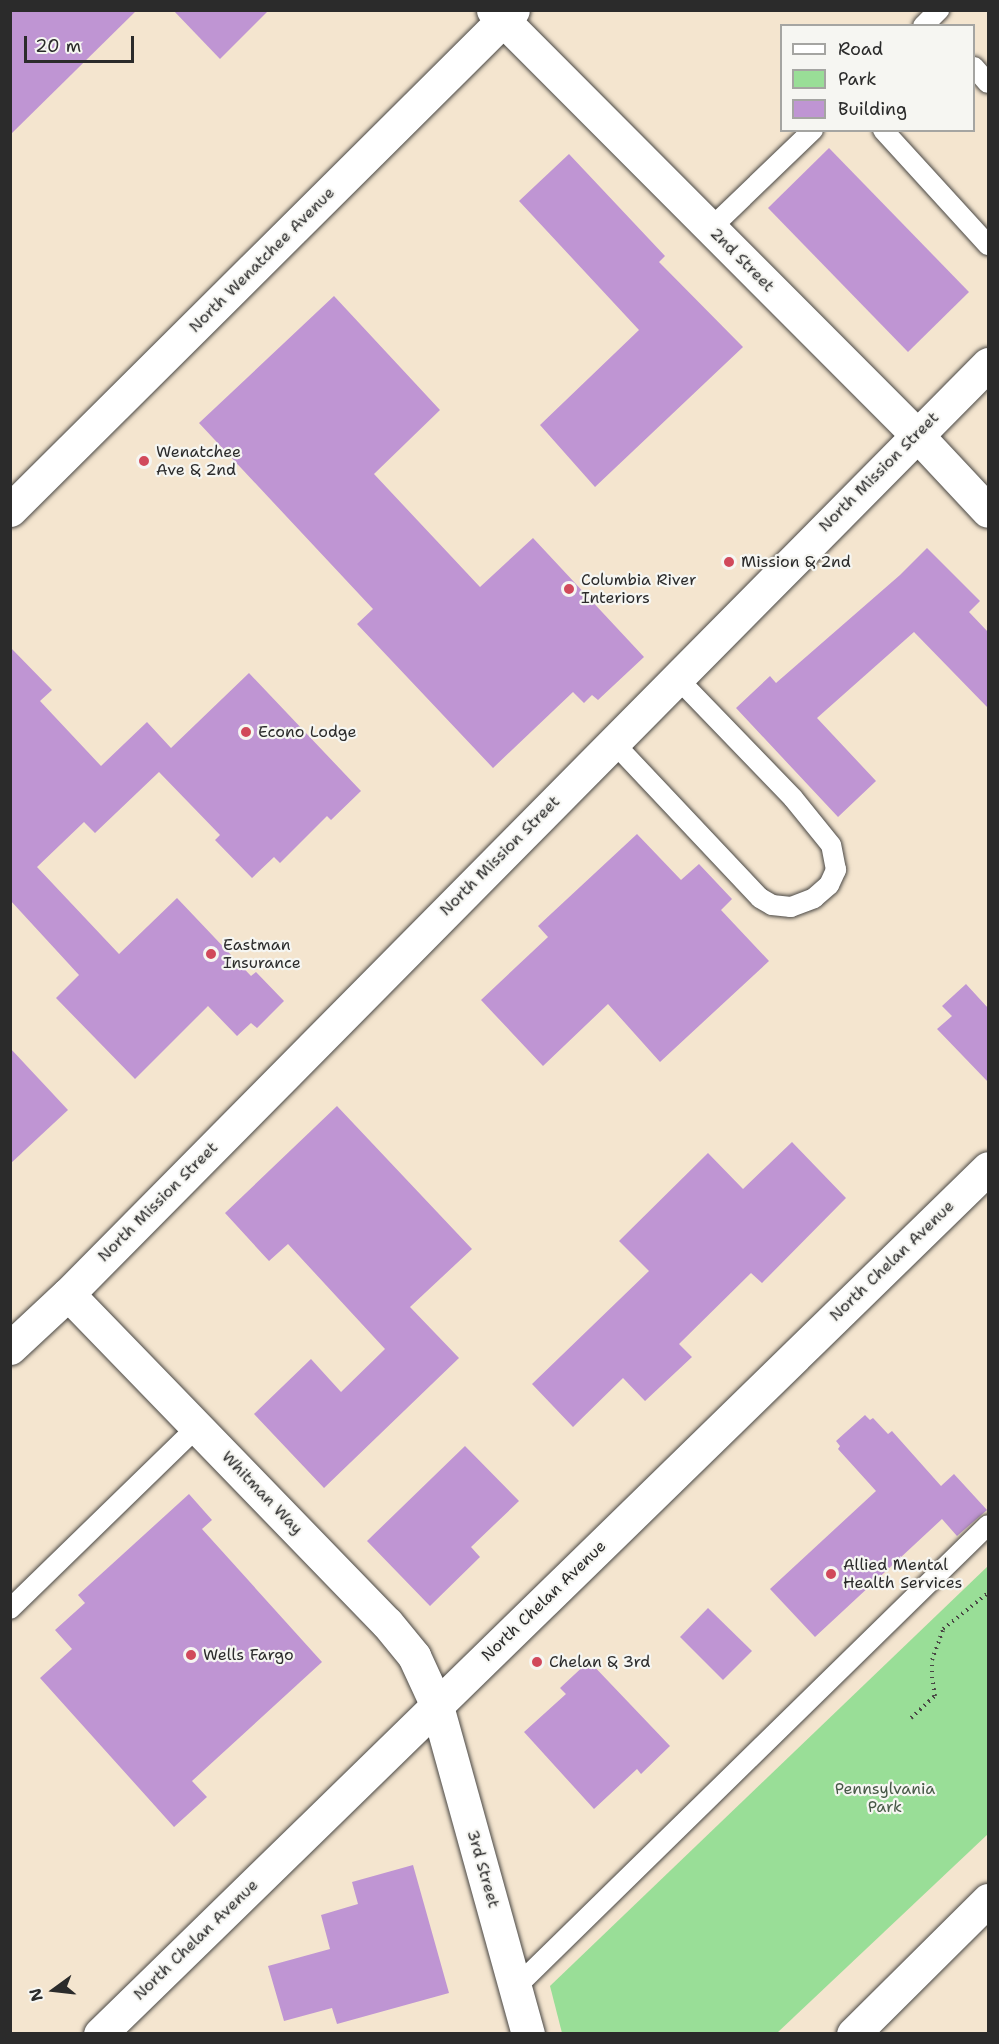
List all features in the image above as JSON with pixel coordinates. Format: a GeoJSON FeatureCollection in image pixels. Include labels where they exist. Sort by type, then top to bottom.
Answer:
{"type":"FeatureCollection","features":[{"type":"Feature","properties":{"kind":"main road","name":"2nd Street"},"geometry":{"type":"LineString","coordinates":[[503,14],[710,229],[916,434],[988,511]]}},
{"type":"Feature","properties":{"kind":"main road","name":"North Wenatchee Avenue"},"geometry":{"type":"LineString","coordinates":[[10,510],[503,14]]}},
{"type":"Feature","properties":{"kind":"main road","name":"North Mission Street"},"geometry":{"type":"LineString","coordinates":[[10,1348],[68,1294],[916,434],[988,364]]}},
{"type":"Feature","properties":{"kind":"main road","name":"North Chelan Avenue"},"geometry":{"type":"LineString","coordinates":[[100,2034],[988,1168]]}},
{"type":"Feature","properties":{"kind":"main road","name":"Whitman Way"},"geometry":{"type":"LineString","coordinates":[[68,1294],[387,1623],[414,1656],[437,1706]]}},
{"type":"Feature","properties":{"kind":"main road","name":"3rd Street"},"geometry":{"type":"LineString","coordinates":[[437,1706],[528,2034]]}},
{"type":"Feature","properties":{"kind":"main road"},"geometry":{"type":"LineString","coordinates":[[854,2034],[988,1900]]}},
{"type":"Feature","properties":{"kind":"lane"},"geometry":{"type":"LineString","coordinates":[[975,68],[988,83]]}},
{"type":"Feature","properties":{"kind":"lane"},"geometry":{"type":"LineString","coordinates":[[710,229],[811,132]]}},
{"type":"Feature","properties":{"kind":"lane"},"geometry":{"type":"LineString","coordinates":[[885,132],[988,245]]}},
{"type":"Feature","properties":{"kind":"lane"},"geometry":{"type":"LineString","coordinates":[[613,742],[760,898],[772,905],[791,907],[814,898],[829,885],[836,870],[831,845],[793,798],[676,677]]}},
{"type":"Feature","properties":{"kind":"lane"},"geometry":{"type":"LineString","coordinates":[[10,1610],[197,1427]]}},
{"type":"Feature","properties":{"kind":"lane"},"geometry":{"type":"LineString","coordinates":[[516,1987],[988,1525]]}},
{"type":"Feature","properties":{"kind":"path"},"geometry":{"type":"LineString","coordinates":[[911,1718],[935,1696],[932,1660],[943,1629],[988,1593]]}},
{"type":"Feature","properties":{"kind":"green space","name":"Pennsylvania Park"},"geometry":{"type":"Polygon","coordinates":[[[988,1566],[988,1834],[777,2033],[562,2033],[550,1986],[988,1566]]]}},
{"type":"Feature","properties":{"kind":"building"},"geometry":{"type":"Polygon","coordinates":[[[10,10],[137,10],[10,135],[10,10]]]}},
{"type":"Feature","properties":{"kind":"building"},"geometry":{"type":"Polygon","coordinates":[[[173,10],[269,10],[220,59],[173,10]]]}},
{"type":"Feature","properties":{"kind":"building"},"geometry":{"type":"Polygon","coordinates":[[[829,148],[969,292],[908,352],[768,208],[829,148]]]}},
{"type":"Feature","properties":{"kind":"building"},"geometry":{"type":"Polygon","coordinates":[[[569,154],[665,256],[659,262],[743,347],[595,487],[540,425],[639,330],[519,201],[569,154]]]}},
{"type":"Feature","properties":{"kind":"building"},"geometry":{"type":"Polygon","coordinates":[[[334,296],[440,410],[374,474],[480,587],[533,538],[644,657],[598,700],[592,695],[584,703],[573,692],[493,768],[357,624],[373,609],[199,423],[334,296]]]}},
{"type":"Feature","properties":{"kind":"building"},"geometry":{"type":"Polygon","coordinates":[[[927,548],[980,601],[969,612],[988,632],[988,708],[914,632],[817,718],[876,781],[838,817],[736,708],[770,676],[776,683],[900,575],[927,548]]]}},
{"type":"Feature","properties":{"kind":"building"},"geometry":{"type":"Polygon","coordinates":[[[10,647],[52,690],[40,701],[101,766],[147,722],[171,748],[249,673],[361,791],[331,820],[327,816],[280,863],[274,857],[252,878],[215,840],[220,835],[159,772],[95,833],[84,822],[37,867],[119,954],[177,898],[251,976],[256,972],[284,1001],[257,1028],[251,1023],[237,1036],[208,1006],[135,1079],[56,998],[79,975],[10,900],[10,647]]]}},
{"type":"Feature","properties":{"kind":"building"},"geometry":{"type":"Polygon","coordinates":[[[637,834],[681,880],[699,864],[732,899],[721,910],[769,961],[660,1062],[608,1004],[543,1066],[481,1000],[548,937],[538,926],[637,834]]]}},
{"type":"Feature","properties":{"kind":"building"},"geometry":{"type":"Polygon","coordinates":[[[966,984],[988,1008],[988,1082],[937,1029],[952,1016],[942,1006],[966,984]]]}},
{"type":"Feature","properties":{"kind":"building"},"geometry":{"type":"Polygon","coordinates":[[[10,1048],[68,1110],[10,1164],[10,1048]]]}},
{"type":"Feature","properties":{"kind":"building"},"geometry":{"type":"Polygon","coordinates":[[[337,1106],[472,1249],[410,1307],[459,1358],[324,1488],[254,1414],[311,1359],[341,1392],[385,1349],[288,1244],[269,1261],[225,1213],[337,1106]]]}},
{"type":"Feature","properties":{"kind":"building"},"geometry":{"type":"Polygon","coordinates":[[[792,1142],[846,1198],[762,1283],[751,1273],[679,1344],[692,1357],[645,1401],[623,1378],[573,1427],[532,1384],[649,1271],[619,1241],[708,1153],[743,1189],[792,1142]]]}},
{"type":"Feature","properties":{"kind":"building"},"geometry":{"type":"Polygon","coordinates":[[[865,1415],[870,1420],[873,1418],[888,1434],[892,1431],[941,1486],[954,1474],[987,1510],[957,1536],[942,1519],[815,1637],[770,1589],[876,1491],[838,1449],[840,1446],[836,1441],[865,1415]]]}},
{"type":"Feature","properties":{"kind":"building"},"geometry":{"type":"Polygon","coordinates":[[[465,1446],[519,1501],[471,1547],[480,1557],[430,1606],[367,1541],[465,1446]]]}},
{"type":"Feature","properties":{"kind":"building","name":"Wells Fargo"},"geometry":{"type":"Polygon","coordinates":[[[189,1494],[212,1520],[202,1529],[322,1662],[192,1781],[207,1797],[174,1827],[40,1678],[72,1649],[55,1630],[85,1603],[78,1595],[189,1494]]]}},
{"type":"Feature","properties":{"kind":"building"},"geometry":{"type":"Polygon","coordinates":[[[708,1608],[752,1651],[723,1680],[680,1637],[708,1608]]]}},
{"type":"Feature","properties":{"kind":"building"},"geometry":{"type":"Polygon","coordinates":[[[589,1661],[670,1746],[641,1774],[637,1769],[594,1809],[524,1732],[566,1694],[560,1688],[589,1661]]]}},
{"type":"Feature","properties":{"kind":"building"},"geometry":{"type":"Polygon","coordinates":[[[413,1865],[449,1993],[337,2024],[332,2008],[284,2021],[268,1966],[330,1949],[321,1915],[358,1904],[352,1882],[413,1865]]]}},
{"type":"Feature","properties":{"kind":"place","name":"Wenatchee Ave & 2nd"},"geometry":{"type":"Point","coordinates":[144,461]}},
{"type":"Feature","properties":{"kind":"place","name":"Mission & 2nd"},"geometry":{"type":"Point","coordinates":[729,562]}},
{"type":"Feature","properties":{"kind":"place","name":"Columbia River Interiors"},"geometry":{"type":"Point","coordinates":[569,589]}},
{"type":"Feature","properties":{"kind":"place","name":"Econo Lodge"},"geometry":{"type":"Point","coordinates":[246,732]}},
{"type":"Feature","properties":{"kind":"place","name":"Eastman Insurance"},"geometry":{"type":"Point","coordinates":[211,954]}},
{"type":"Feature","properties":{"kind":"place","name":"Allied Mental Health Services"},"geometry":{"type":"Point","coordinates":[831,1574]}},
{"type":"Feature","properties":{"kind":"place","name":"Wells Fargo"},"geometry":{"type":"Point","coordinates":[191,1655]}},
{"type":"Feature","properties":{"kind":"place","name":"Chelan & 3rd"},"geometry":{"type":"Point","coordinates":[537,1662]}}]}
